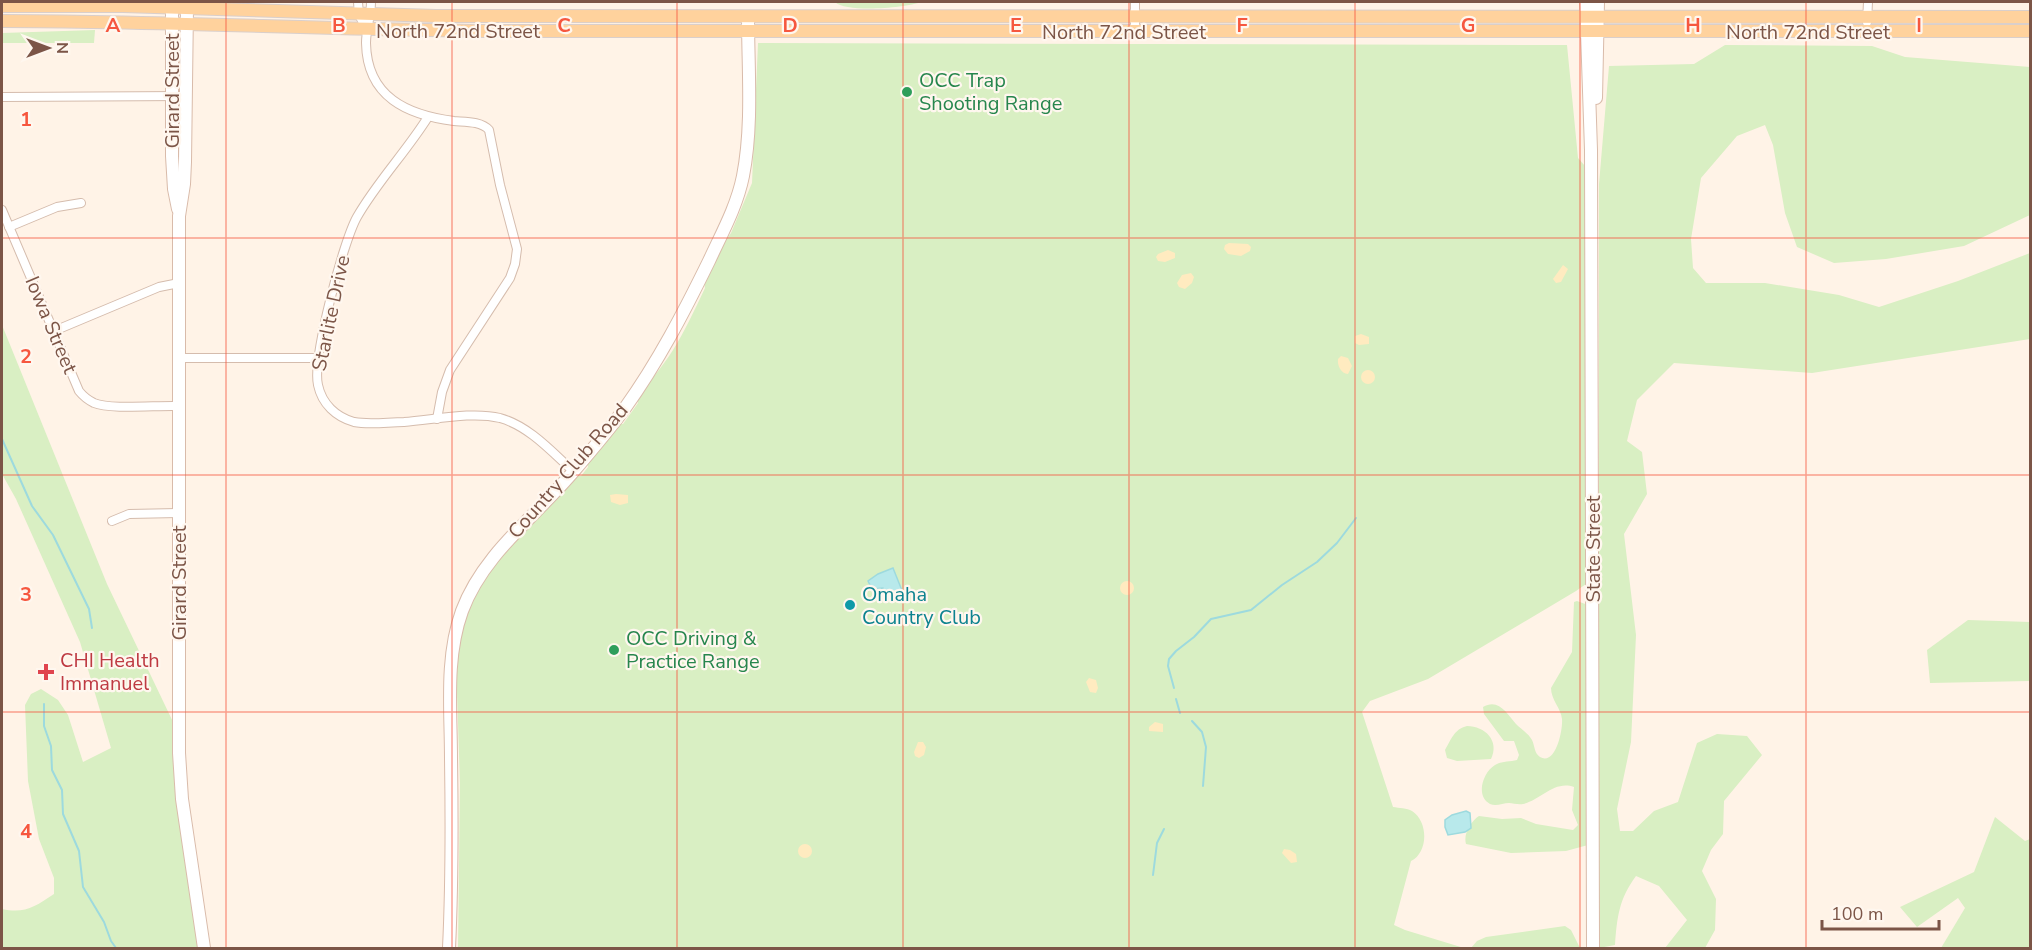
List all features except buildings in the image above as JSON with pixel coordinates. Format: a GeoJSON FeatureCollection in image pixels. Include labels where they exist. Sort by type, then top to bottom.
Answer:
{"type":"FeatureCollection","features":[{"type":"Feature","properties":{"kind":"main road","name":"North 72nd Street"},"geometry":{"type":"LineString","coordinates":[[2,6],[187,5],[365,15],[748,12],[1135,18],[2031,17]]}},
{"type":"Feature","properties":{"kind":"main road","name":"North 72nd Street"},"geometry":{"type":"LineString","coordinates":[[2,21],[186,23],[367,30],[1592,33],[2031,31]]}},
{"type":"Feature","properties":{"kind":"street"},"geometry":{"type":"LineString","coordinates":[[358,2],[365,15],[368,61],[380,87],[397,103],[415,113],[428,117],[483,124],[489,130],[500,185],[514,236],[516,259],[505,286],[450,370],[436,419]]}},
{"type":"Feature","properties":{"kind":"street"},"geometry":{"type":"LineString","coordinates":[[365,15],[371,2]]}},
{"type":"Feature","properties":{"kind":"street"},"geometry":{"type":"LineString","coordinates":[[1135,2],[1136,32]]}},
{"type":"Feature","properties":{"kind":"street","name":"State Street"},"geometry":{"type":"LineString","coordinates":[[1586,2],[1592,17]]}},
{"type":"Feature","properties":{"kind":"street","name":"State Street"},"geometry":{"type":"LineString","coordinates":[[1593,948],[1592,17],[1598,2]]}},
{"type":"Feature","properties":{"kind":"street"},"geometry":{"type":"LineString","coordinates":[[1867,32],[1868,2]]}},
{"type":"Feature","properties":{"kind":"street","name":"Girard Street"},"geometry":{"type":"LineString","coordinates":[[172,5],[173,181],[179,216]]}},
{"type":"Feature","properties":{"kind":"street","name":"Girard Street"},"geometry":{"type":"LineString","coordinates":[[187,5],[184,183],[179,216],[178,513],[181,781],[204,948]]}},
{"type":"Feature","properties":{"kind":"street","name":"Country Club Road"},"geometry":{"type":"LineString","coordinates":[[449,948],[450,681],[457,628],[467,598],[487,566],[573,471],[624,409],[653,365],[697,285],[734,207],[743,174],[747,140],[748,12]]}},
{"type":"Feature","properties":{"kind":"street"},"geometry":{"type":"LineString","coordinates":[[2,97],[185,96]]}},
{"type":"Feature","properties":{"kind":"street","name":"Starlite Drive"},"geometry":{"type":"LineString","coordinates":[[428,117],[370,196],[351,228],[336,278],[319,358],[317,384],[322,398],[331,410],[341,417],[364,423],[478,416],[507,421],[524,429],[573,471]]}},
{"type":"Feature","properties":{"kind":"street"},"geometry":{"type":"LineString","coordinates":[[9,227],[57,207],[81,203]]}},
{"type":"Feature","properties":{"kind":"street","name":"Iowa Street"},"geometry":{"type":"LineString","coordinates":[[2,210],[79,391],[96,404],[179,406]]}},
{"type":"Feature","properties":{"kind":"street"},"geometry":{"type":"LineString","coordinates":[[54,331],[159,287],[179,283]]}},
{"type":"Feature","properties":{"kind":"street"},"geometry":{"type":"LineString","coordinates":[[179,358],[319,358]]}},
{"type":"Feature","properties":{"kind":"street"},"geometry":{"type":"LineString","coordinates":[[112,520],[136,513],[178,513]]}},
{"type":"Feature","properties":{"kind":"green space"},"geometry":{"type":"Polygon","coordinates":[[[835,2],[921,2],[890,8],[863,8],[835,2]]]}},
{"type":"Feature","properties":{"kind":"green space"},"geometry":{"type":"Polygon","coordinates":[[[95,30],[94,43],[2,43],[2,33],[95,30]]]}},
{"type":"Feature","properties":{"kind":"green space","name":"Omaha Country Club"},"geometry":{"type":"Polygon","coordinates":[[[758,43],[1567,45],[1578,158],[1585,166],[1588,579],[1586,584],[1576,591],[1428,679],[1370,701],[1362,712],[1393,807],[1412,811],[1418,816],[1424,830],[1423,845],[1417,857],[1411,861],[1394,925],[1464,948],[458,948],[460,784],[456,661],[460,628],[489,567],[577,475],[581,476],[588,467],[587,461],[620,424],[623,424],[638,403],[637,399],[669,357],[690,320],[705,288],[704,283],[731,233],[752,183],[758,43]]]}},
{"type":"Feature","properties":{"kind":"green space"},"geometry":{"type":"Polygon","coordinates":[[[1725,45],[1872,46],[1905,57],[2030,67],[2030,215],[1964,246],[1886,259],[1834,263],[1797,247],[1785,213],[1773,145],[1765,125],[1737,136],[1701,178],[1691,239],[1693,268],[1706,283],[1765,283],[1839,295],[1879,307],[1958,281],[2030,253],[2030,339],[1812,373],[1674,363],[1637,400],[1627,441],[1642,452],[1647,494],[1624,534],[1636,635],[1631,742],[1617,809],[1620,831],[1633,831],[1654,811],[1678,802],[1697,743],[1717,734],[1747,736],[1762,755],[1724,801],[1723,834],[1711,850],[1702,871],[1716,899],[1715,930],[1705,948],[1665,948],[1687,920],[1659,886],[1636,876],[1620,909],[1615,945],[1599,948],[1599,184],[1609,66],[1694,64],[1725,45]]]}},
{"type":"Feature","properties":{"kind":"green space"},"geometry":{"type":"Polygon","coordinates":[[[2,325],[107,584],[174,724],[176,793],[198,948],[2,948],[2,909],[23,910],[41,903],[54,894],[54,878],[39,839],[28,781],[25,705],[31,694],[41,689],[58,700],[68,715],[83,762],[111,748],[80,642],[16,499],[2,474],[2,325]]]}},
{"type":"Feature","properties":{"kind":"green space"},"geometry":{"type":"Polygon","coordinates":[[[1574,602],[1588,605],[1588,845],[1566,851],[1511,853],[1466,844],[1468,828],[1479,816],[1502,819],[1521,818],[1536,824],[1573,830],[1578,825],[1572,810],[1574,787],[1554,788],[1523,804],[1495,805],[1485,800],[1482,790],[1484,778],[1491,768],[1500,763],[1517,760],[1519,755],[1514,741],[1504,741],[1484,714],[1483,707],[1494,704],[1502,708],[1531,738],[1540,757],[1546,758],[1554,752],[1560,738],[1562,719],[1551,688],[1572,652],[1574,602]]]}},
{"type":"Feature","properties":{"kind":"green space"},"geometry":{"type":"Polygon","coordinates":[[[1968,620],[2030,622],[2030,681],[1930,683],[1927,650],[1968,620]]]}},
{"type":"Feature","properties":{"kind":"green space"},"geometry":{"type":"Polygon","coordinates":[[[1467,726],[1480,729],[1489,736],[1494,746],[1491,759],[1457,761],[1447,758],[1445,750],[1451,739],[1456,732],[1467,726]]]}},
{"type":"Feature","properties":{"kind":"green space"},"geometry":{"type":"Polygon","coordinates":[[[1995,817],[2025,841],[2030,839],[2030,948],[1941,948],[1965,908],[1958,898],[1917,927],[1900,907],[1974,872],[1995,817]]]}},
{"type":"Feature","properties":{"kind":"green space"},"geometry":{"type":"Polygon","coordinates":[[[1565,926],[1571,930],[1580,948],[1471,948],[1477,941],[1486,937],[1565,926]]]}},
{"type":"Feature","properties":{"kind":"sand"},"geometry":{"type":"Polygon","coordinates":[[[1229,243],[1248,244],[1251,247],[1250,251],[1241,256],[1228,254],[1224,249],[1229,243]]]}},
{"type":"Feature","properties":{"kind":"sand"},"geometry":{"type":"Polygon","coordinates":[[[1168,250],[1175,253],[1175,258],[1165,262],[1158,261],[1156,257],[1158,254],[1168,250]]]}},
{"type":"Feature","properties":{"kind":"sand"},"geometry":{"type":"Polygon","coordinates":[[[1563,265],[1568,269],[1561,282],[1556,283],[1553,279],[1563,265]]]}},
{"type":"Feature","properties":{"kind":"sand"},"geometry":{"type":"Polygon","coordinates":[[[1191,273],[1194,277],[1192,283],[1185,289],[1179,287],[1177,283],[1182,275],[1191,273]]]}},
{"type":"Feature","properties":{"kind":"sand"},"geometry":{"type":"Polygon","coordinates":[[[1361,334],[1369,337],[1369,344],[1355,343],[1355,336],[1361,334]]]}},
{"type":"Feature","properties":{"kind":"sand"},"geometry":{"type":"Polygon","coordinates":[[[1341,356],[1348,358],[1352,366],[1348,374],[1341,371],[1339,366],[1338,359],[1341,356]]]}},
{"type":"Feature","properties":{"kind":"sand"},"geometry":{"type":"Polygon","coordinates":[[[1368,370],[1373,372],[1375,377],[1373,382],[1368,384],[1363,382],[1361,377],[1363,372],[1368,370]]]}},
{"type":"Feature","properties":{"kind":"sand"},"geometry":{"type":"Polygon","coordinates":[[[610,495],[628,495],[628,503],[620,505],[611,502],[610,495]]]}},
{"type":"Feature","properties":{"kind":"sand"},"geometry":{"type":"Polygon","coordinates":[[[1124,581],[1130,581],[1134,588],[1130,595],[1124,595],[1120,591],[1120,585],[1124,581]]]}},
{"type":"Feature","properties":{"kind":"sand"},"geometry":{"type":"Polygon","coordinates":[[[1089,678],[1096,680],[1098,688],[1096,693],[1090,692],[1086,682],[1089,678]]]}},
{"type":"Feature","properties":{"kind":"sand"},"geometry":{"type":"Polygon","coordinates":[[[1155,722],[1163,724],[1163,732],[1149,731],[1149,727],[1155,722]]]}},
{"type":"Feature","properties":{"kind":"sand"},"geometry":{"type":"Polygon","coordinates":[[[918,742],[923,742],[926,747],[924,755],[919,758],[914,752],[918,742]]]}},
{"type":"Feature","properties":{"kind":"sand"},"geometry":{"type":"Polygon","coordinates":[[[805,844],[810,846],[812,851],[810,856],[805,858],[800,856],[798,851],[800,846],[805,844]]]}},
{"type":"Feature","properties":{"kind":"sand"},"geometry":{"type":"Polygon","coordinates":[[[1284,849],[1296,854],[1297,862],[1291,863],[1282,853],[1284,849]]]}},
{"type":"Feature","properties":{"kind":"water"},"geometry":{"type":"Polygon","coordinates":[[[893,568],[903,593],[888,599],[883,588],[872,589],[868,581],[893,568]]]}},
{"type":"Feature","properties":{"kind":"water"},"geometry":{"type":"Polygon","coordinates":[[[1466,811],[1470,813],[1471,828],[1465,832],[1448,835],[1445,820],[1452,815],[1466,811]]]}},
{"type":"Feature","properties":{"kind":"waterway"},"geometry":{"type":"LineString","coordinates":[[2,439],[32,506],[53,535],[89,609],[92,628]]}},
{"type":"Feature","properties":{"kind":"waterway"},"geometry":{"type":"LineString","coordinates":[[1174,688],[1168,666],[1169,659],[1176,651],[1194,637],[1211,619],[1251,610],[1282,585],[1317,562],[1337,543],[1356,518]]}},
{"type":"Feature","properties":{"kind":"waterway"},"geometry":{"type":"LineString","coordinates":[[1176,699],[1180,713]]}},
{"type":"Feature","properties":{"kind":"waterway"},"geometry":{"type":"LineString","coordinates":[[44,704],[44,726],[51,746],[52,770],[62,790],[63,814],[79,851],[83,887],[104,922],[116,948]]}},
{"type":"Feature","properties":{"kind":"waterway"},"geometry":{"type":"LineString","coordinates":[[1192,721],[1202,732],[1206,747],[1203,786]]}},
{"type":"Feature","properties":{"kind":"waterway"},"geometry":{"type":"LineString","coordinates":[[1153,875],[1157,843],[1164,829]]}},
{"type":"Feature","properties":{"kind":"place","name":"OCC Trap Shooting Range"},"geometry":{"type":"Point","coordinates":[907,92]}},
{"type":"Feature","properties":{"kind":"place","name":"Omaha Country Club"},"geometry":{"type":"Point","coordinates":[850,605]}},
{"type":"Feature","properties":{"kind":"place","name":"OCC Driving & Practice Range"},"geometry":{"type":"Point","coordinates":[614,650]}},
{"type":"Feature","properties":{"kind":"place","name":"CHI Health Immanuel"},"geometry":{"type":"Point","coordinates":[46,672]}}]}
